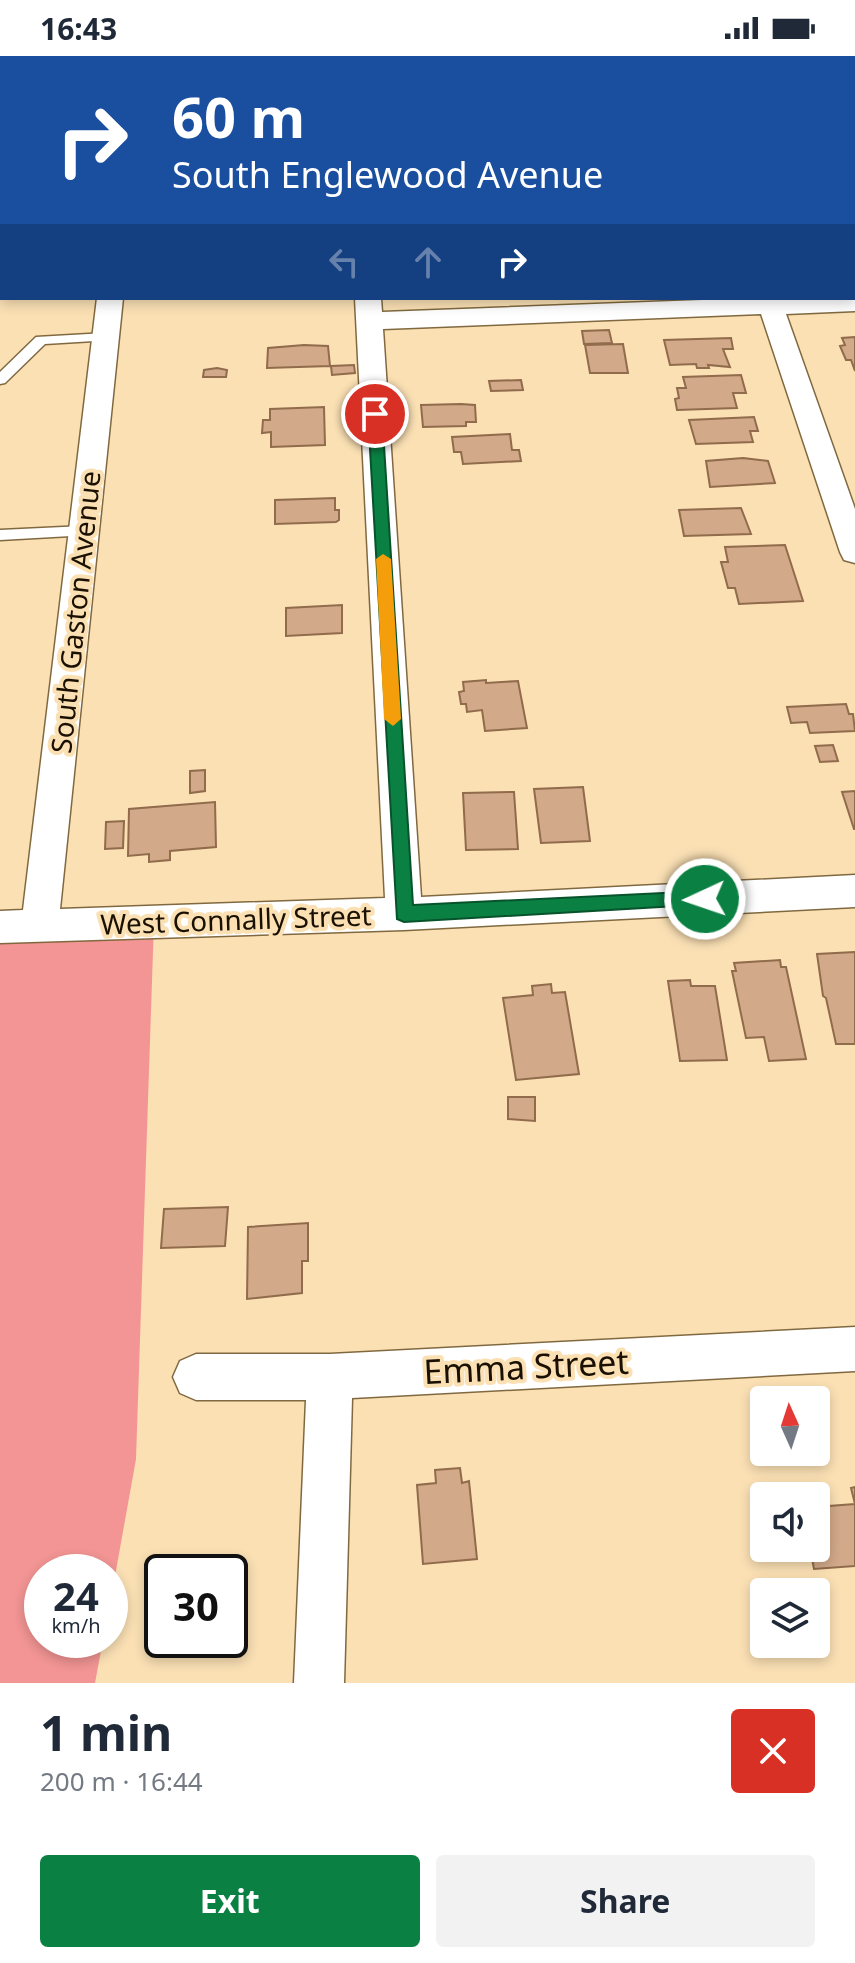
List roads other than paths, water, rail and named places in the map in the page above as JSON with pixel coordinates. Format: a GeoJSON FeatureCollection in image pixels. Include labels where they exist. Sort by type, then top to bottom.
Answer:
{"type":"FeatureCollection","features":[{"type":"Feature","properties":{"kind":"street","name":"South Gaston Avenue"},"geometry":{"type":"LineString","coordinates":[[40,925],[110,300]]}},
{"type":"Feature","properties":{"kind":"street"},"geometry":{"type":"LineString","coordinates":[[769,302],[855,552]]}},
{"type":"Feature","properties":{"kind":"street"},"geometry":{"type":"LineString","coordinates":[[404,914],[369,309],[855,303]]}},
{"type":"Feature","properties":{"kind":"street","name":"West Connally Street"},"geometry":{"type":"LineString","coordinates":[[0,927],[404,914],[855,891]]}},
{"type":"Feature","properties":{"kind":"street","name":"Emma Street"},"geometry":{"type":"LineString","coordinates":[[196,1377],[330,1377],[855,1349]]}},
{"type":"Feature","properties":{"kind":"street"},"geometry":{"type":"LineString","coordinates":[[319,1683],[330,1377]]}},
{"type":"Feature","properties":{"kind":"lane"},"geometry":{"type":"LineString","coordinates":[[0,380],[41,340],[106,337]]}},
{"type":"Feature","properties":{"kind":"lane"},"geometry":{"type":"LineString","coordinates":[[0,535],[84,531]]}}]}
